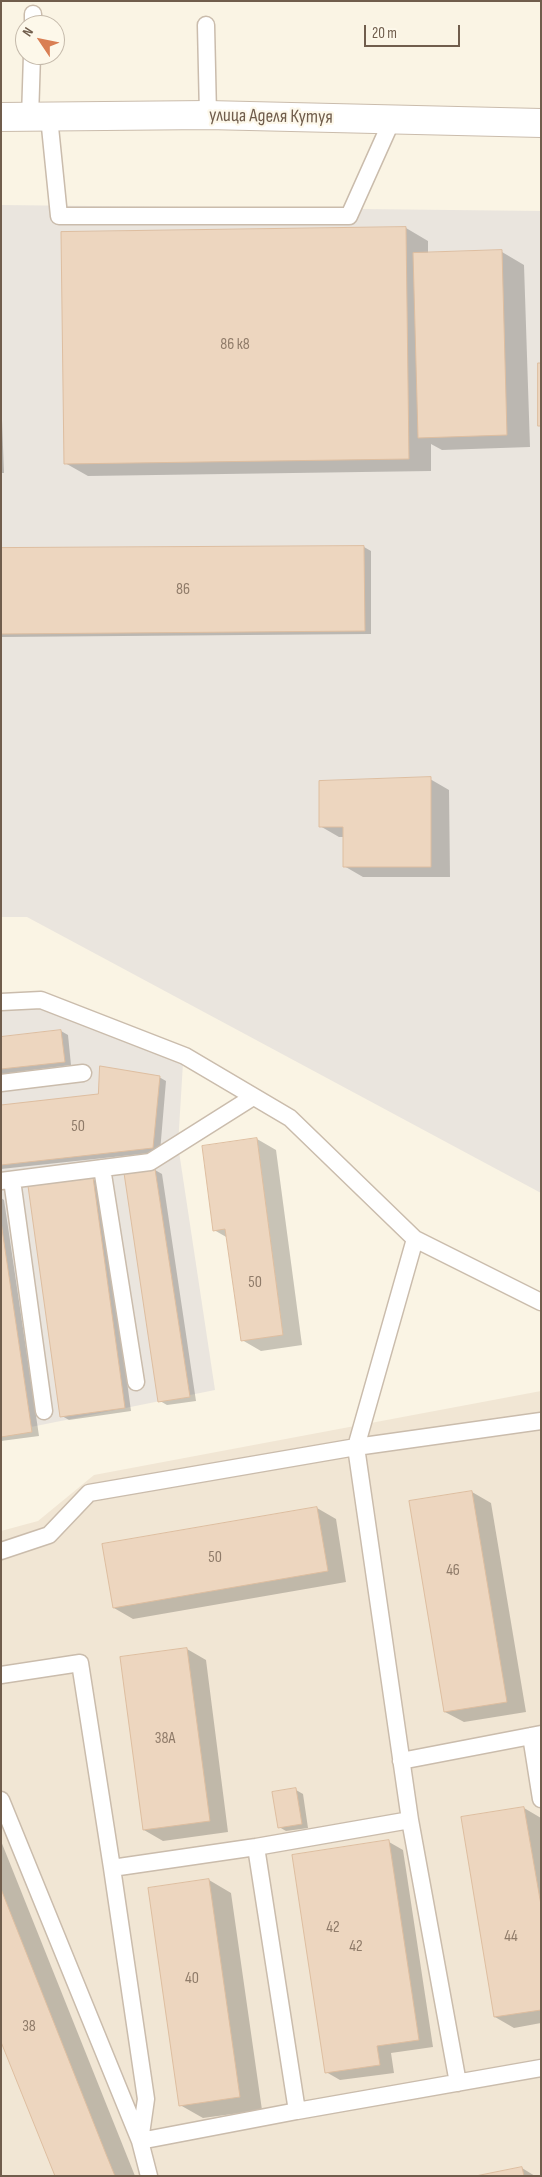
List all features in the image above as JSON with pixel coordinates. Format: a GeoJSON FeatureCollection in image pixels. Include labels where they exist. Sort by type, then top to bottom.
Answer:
{"type":"FeatureCollection","features":[{"type":"Feature","properties":{"kind":"street","name":"улица Аделя Кутуя"},"geometry":{"type":"LineString","coordinates":[[1,117],[208,115],[541,123]]}},
{"type":"Feature","properties":{"kind":"lane"},"geometry":{"type":"LineString","coordinates":[[206,25],[208,115]]}},
{"type":"Feature","properties":{"kind":"lane"},"geometry":{"type":"LineString","coordinates":[[33,65],[39,117],[59,216],[349,216],[392,120]]}},
{"type":"Feature","properties":{"kind":"lane"},"geometry":{"type":"LineString","coordinates":[[1,1002],[41,1000],[185,1056],[290,1118],[415,1239],[541,1302]]}},
{"type":"Feature","properties":{"kind":"lane"},"geometry":{"type":"LineString","coordinates":[[1,1083],[82,1074]]}},
{"type":"Feature","properties":{"kind":"lane"},"geometry":{"type":"LineString","coordinates":[[44,1411],[7,1180],[150,1162],[253,1097]]}},
{"type":"Feature","properties":{"kind":"lane"},"geometry":{"type":"LineString","coordinates":[[102,1168],[136,1382]]}},
{"type":"Feature","properties":{"kind":"lane"},"geometry":{"type":"LineString","coordinates":[[415,1239],[356,1447],[410,1820],[458,2083]]}},
{"type":"Feature","properties":{"kind":"lane"},"geometry":{"type":"LineString","coordinates":[[1,1551],[49,1536],[89,1493],[356,1447],[541,1421]]}},
{"type":"Feature","properties":{"kind":"lane"},"geometry":{"type":"LineString","coordinates":[[1,1675],[80,1664],[146,2099],[140,2141]]}},
{"type":"Feature","properties":{"kind":"lane"},"geometry":{"type":"LineString","coordinates":[[401,1761],[536,1734],[541,1800]]}},
{"type":"Feature","properties":{"kind":"lane"},"geometry":{"type":"LineString","coordinates":[[1,1800],[140,2141],[150,2176]]}},
{"type":"Feature","properties":{"kind":"lane"},"geometry":{"type":"LineString","coordinates":[[112,1868],[256,1847],[410,1820]]}},
{"type":"Feature","properties":{"kind":"lane"},"geometry":{"type":"LineString","coordinates":[[256,1847],[297,2111]]}},
{"type":"Feature","properties":{"kind":"lane"},"geometry":{"type":"LineString","coordinates":[[140,2141],[541,2068]]}},
{"type":"Feature","properties":{"kind":"shaded area"},"geometry":{"type":"Polygon","coordinates":[[[1,205],[541,211],[541,1193],[27,917],[1,917],[1,205]]]}},
{"type":"Feature","properties":{"kind":"shaded area"},"geometry":{"type":"Polygon","coordinates":[[[1,1009],[77,1009],[183,1063],[178,1145],[215,1390],[1,1433],[1,1009]]]}},
{"type":"Feature","properties":{"kind":"shaded area"},"geometry":{"type":"Polygon","coordinates":[[[541,1391],[541,2176],[1,2176],[1,1531],[38,1521],[94,1475],[541,1391]]]}},
{"type":"Feature","properties":{"kind":"building"},"geometry":{"type":"Polygon","coordinates":[[[406,227],[409,459],[64,464],[61,232],[406,227]]]}},
{"type":"Feature","properties":{"kind":"building"},"geometry":{"type":"Polygon","coordinates":[[[502,250],[507,435],[418,438],[413,253],[502,250]]]}},
{"type":"Feature","properties":{"kind":"building"},"geometry":{"type":"Polygon","coordinates":[[[538,363],[541,363],[541,426],[538,426],[538,363]]]}},
{"type":"Feature","properties":{"kind":"building"},"geometry":{"type":"Polygon","coordinates":[[[364,546],[365,631],[1,634],[1,548],[364,546]]]}},
{"type":"Feature","properties":{"kind":"building"},"geometry":{"type":"Polygon","coordinates":[[[431,777],[431,867],[343,867],[343,827],[319,827],[319,781],[431,777]]]}},
{"type":"Feature","properties":{"kind":"building"},"geometry":{"type":"Polygon","coordinates":[[[61,1030],[65,1062],[1,1069],[1,1037],[61,1030]]]}},
{"type":"Feature","properties":{"kind":"building"},"geometry":{"type":"Polygon","coordinates":[[[100,1066],[160,1076],[153,1148],[1,1165],[1,1105],[98,1094],[100,1066]]]}},
{"type":"Feature","properties":{"kind":"building"},"geometry":{"type":"Polygon","coordinates":[[[257,1138],[283,1335],[241,1341],[225,1229],[213,1231],[202,1146],[257,1138]]]}},
{"type":"Feature","properties":{"kind":"building"},"geometry":{"type":"Polygon","coordinates":[[[155,1169],[190,1397],[158,1402],[124,1173],[155,1169]]]}},
{"type":"Feature","properties":{"kind":"building"},"geometry":{"type":"Polygon","coordinates":[[[93,1177],[125,1408],[60,1417],[28,1186],[93,1177]]]}},
{"type":"Feature","properties":{"kind":"building"},"geometry":{"type":"Polygon","coordinates":[[[1,1222],[32,1432],[1,1437],[1,1222]]]}},
{"type":"Feature","properties":{"kind":"building"},"geometry":{"type":"Polygon","coordinates":[[[472,1491],[507,1702],[444,1712],[409,1501],[472,1491]]]}},
{"type":"Feature","properties":{"kind":"building"},"geometry":{"type":"Polygon","coordinates":[[[317,1507],[328,1571],[113,1608],[102,1544],[317,1507]]]}},
{"type":"Feature","properties":{"kind":"building"},"geometry":{"type":"Polygon","coordinates":[[[187,1648],[210,1821],[143,1830],[120,1657],[187,1648]]]}},
{"type":"Feature","properties":{"kind":"building"},"geometry":{"type":"Polygon","coordinates":[[[296,1788],[302,1824],[278,1828],[272,1792],[296,1788]]]}},
{"type":"Feature","properties":{"kind":"building"},"geometry":{"type":"Polygon","coordinates":[[[524,1807],[541,1905],[541,2010],[494,2017],[461,1817],[524,1807]]]}},
{"type":"Feature","properties":{"kind":"building"},"geometry":{"type":"Polygon","coordinates":[[[389,1840],[419,2040],[377,2046],[380,2065],[325,2073],[292,1855],[389,1840]]]}},
{"type":"Feature","properties":{"kind":"building"},"geometry":{"type":"Polygon","coordinates":[[[209,1879],[240,2097],[179,2106],[148,1888],[209,1879]]]}},
{"type":"Feature","properties":{"kind":"building"},"geometry":{"type":"Polygon","coordinates":[[[1,1889],[115,2176],[55,2176],[1,2042],[1,1889]]]}},
{"type":"Feature","properties":{"kind":"building"},"geometry":{"type":"Polygon","coordinates":[[[522,2167],[524,2176],[476,2176],[522,2167]]]}}]}
